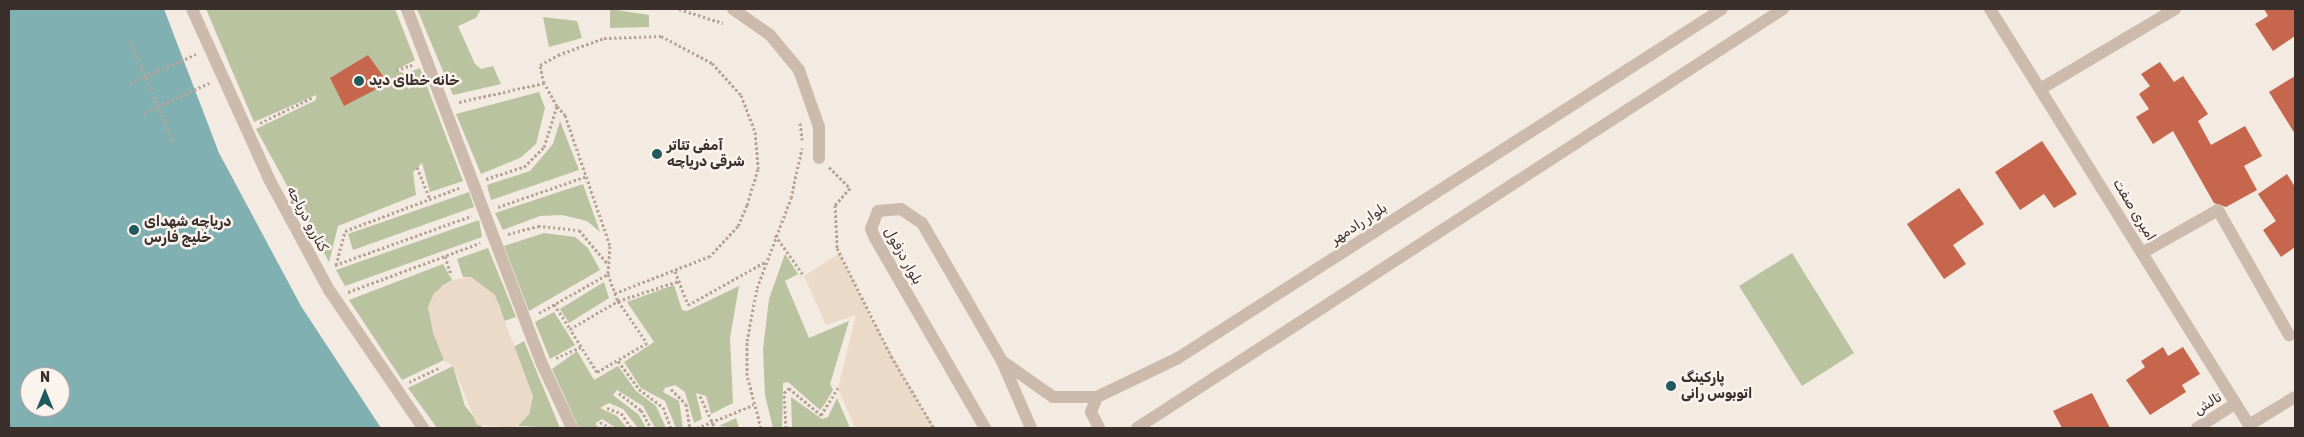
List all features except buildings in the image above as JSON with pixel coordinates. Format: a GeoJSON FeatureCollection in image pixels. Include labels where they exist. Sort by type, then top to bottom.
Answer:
{"type":"FeatureCollection","features":[{"type":"Feature","properties":{"kind":"street","name":"کناررو دریاچه"},"geometry":{"type":"LineString","coordinates":[[192,9],[318,271],[333,298],[423,428]]}},
{"type":"Feature","properties":{"kind":"street"},"geometry":{"type":"LineString","coordinates":[[407,9],[445,105],[525,321],[542,364],[572,428]]}},
{"type":"Feature","properties":{"kind":"street"},"geometry":{"type":"LineString","coordinates":[[733,9],[770,35],[799,70],[819,127],[819,158]]}},
{"type":"Feature","properties":{"kind":"street","name":"بلوار رادمهر"},"geometry":{"type":"LineString","coordinates":[[1002,361],[1053,397],[1097,397],[1178,358],[1722,9]]}},
{"type":"Feature","properties":{"kind":"street"},"geometry":{"type":"LineString","coordinates":[[1137,428],[1783,9]]}},
{"type":"Feature","properties":{"kind":"street","name":"امیری صفت"},"geometry":{"type":"LineString","coordinates":[[1990,9],[2042,88],[2250,427]]}},
{"type":"Feature","properties":{"kind":"street"},"geometry":{"type":"LineString","coordinates":[[2042,88],[2175,9]]}},
{"type":"Feature","properties":{"kind":"street","name":"بلوار دزفول"},"geometry":{"type":"LineString","coordinates":[[985,428],[875,238],[871,229],[878,211],[901,209],[922,223],[1002,361],[1031,428]]}},
{"type":"Feature","properties":{"kind":"street"},"geometry":{"type":"LineString","coordinates":[[2142,252],[2218,210],[2288,335]]}},
{"type":"Feature","properties":{"kind":"street"},"geometry":{"type":"LineString","coordinates":[[1097,397],[1090,412],[1099,428]]}},
{"type":"Feature","properties":{"kind":"street"},"geometry":{"type":"LineString","coordinates":[[2250,427],[2295,397]]}},
{"type":"Feature","properties":{"kind":"street","name":"تالش"},"geometry":{"type":"LineString","coordinates":[[2197,428],[2235,404]]}},
{"type":"Feature","properties":{"kind":"path"},"geometry":{"type":"LineString","coordinates":[[679,9],[710,15],[727,25]]}},
{"type":"Feature","properties":{"kind":"path"},"geometry":{"type":"LineString","coordinates":[[445,105],[544,83],[540,65],[604,38],[661,36],[699,53],[741,94],[755,132],[758,169],[738,226],[710,256],[675,272],[615,293]]}},
{"type":"Feature","properties":{"kind":"path"},"geometry":{"type":"LineString","coordinates":[[130,42],[174,143]]}},
{"type":"Feature","properties":{"kind":"path"},"geometry":{"type":"LineString","coordinates":[[130,83],[196,54]]}},
{"type":"Feature","properties":{"kind":"path"},"geometry":{"type":"LineString","coordinates":[[144,113],[206,85]]}},
{"type":"Feature","properties":{"kind":"path"},"geometry":{"type":"LineString","coordinates":[[248,128],[313,97]]}},
{"type":"Feature","properties":{"kind":"path"},"geometry":{"type":"LineString","coordinates":[[554,304],[597,372],[647,343],[618,301],[608,274],[610,246],[566,115],[557,106]]}},
{"type":"Feature","properties":{"kind":"path"},"geometry":{"type":"LineString","coordinates":[[761,428],[753,405],[747,374],[747,341],[765,262],[791,198],[802,144],[796,113]]}},
{"type":"Feature","properties":{"kind":"path"},"geometry":{"type":"LineString","coordinates":[[802,144],[850,188],[836,205],[837,248],[891,356],[934,428]]}},
{"type":"Feature","properties":{"kind":"path"},"geometry":{"type":"LineString","coordinates":[[417,167],[430,199]]}},
{"type":"Feature","properties":{"kind":"path"},"geometry":{"type":"LineString","coordinates":[[318,271],[587,176]]}},
{"type":"Feature","properties":{"kind":"path"},"geometry":{"type":"LineString","coordinates":[[333,298],[493,238],[538,226],[560,226],[579,230],[608,263]]}},
{"type":"Feature","properties":{"kind":"path"},"geometry":{"type":"LineString","coordinates":[[775,234],[804,276]]}},
{"type":"Feature","properties":{"kind":"path"},"geometry":{"type":"LineString","coordinates":[[445,256],[451,275]]}},
{"type":"Feature","properties":{"kind":"path"},"geometry":{"type":"LineString","coordinates":[[675,272],[688,305],[765,262]]}},
{"type":"Feature","properties":{"kind":"path"},"geometry":{"type":"LineString","coordinates":[[525,321],[608,274]]}},
{"type":"Feature","properties":{"kind":"path"},"geometry":{"type":"LineString","coordinates":[[570,329],[618,301],[679,281]]}},
{"type":"Feature","properties":{"kind":"path"},"geometry":{"type":"LineString","coordinates":[[542,364],[581,347]]}},
{"type":"Feature","properties":{"kind":"path"},"geometry":{"type":"LineString","coordinates":[[618,361],[639,390],[663,407],[671,428]]}},
{"type":"Feature","properties":{"kind":"path"},"geometry":{"type":"LineString","coordinates":[[394,388],[441,367]]}},
{"type":"Feature","properties":{"kind":"path"},"geometry":{"type":"LineString","coordinates":[[786,428],[784,392],[789,388],[821,415],[838,388]]}},
{"type":"Feature","properties":{"kind":"path"},"geometry":{"type":"LineString","coordinates":[[671,390],[686,404],[690,428]]}},
{"type":"Feature","properties":{"kind":"path"},"geometry":{"type":"LineString","coordinates":[[619,394],[641,410],[651,428]]}},
{"type":"Feature","properties":{"kind":"path"},"geometry":{"type":"LineString","coordinates":[[700,396],[708,423],[715,428]]}},
{"type":"Feature","properties":{"kind":"path"},"geometry":{"type":"LineString","coordinates":[[697,428],[753,405]]}},
{"type":"Feature","properties":{"kind":"path"},"geometry":{"type":"LineString","coordinates":[[608,408],[621,413],[631,428]]}},
{"type":"Feature","properties":{"kind":"path"},"geometry":{"type":"LineString","coordinates":[[600,422],[612,428]]}},
{"type":"Feature","properties":{"kind":"green space"},"geometry":{"type":"Polygon","coordinates":[[[206,9],[395,9],[415,60],[396,70],[405,74],[420,68],[463,181],[430,192],[422,163],[413,172],[416,195],[338,226],[329,262],[256,129],[316,100],[316,95],[254,122],[206,9]]]}},
{"type":"Feature","properties":{"kind":"green space"},"geometry":{"type":"Polygon","coordinates":[[[417,9],[481,9],[476,18],[458,26],[475,64],[481,69],[493,66],[501,84],[453,95],[417,9]]]}},
{"type":"Feature","properties":{"kind":"green space"},"geometry":{"type":"Polygon","coordinates":[[[610,9],[649,15],[649,27],[610,28],[610,9]]]}},
{"type":"Feature","properties":{"kind":"green space"},"geometry":{"type":"Polygon","coordinates":[[[543,17],[577,21],[582,38],[549,47],[543,17]]]}},
{"type":"Feature","properties":{"kind":"green space"},"geometry":{"type":"Polygon","coordinates":[[[539,92],[545,108],[536,144],[520,158],[481,174],[456,114],[539,92]]]}},
{"type":"Feature","properties":{"kind":"green space"},"geometry":{"type":"Polygon","coordinates":[[[560,121],[579,170],[491,200],[487,185],[530,171],[553,144],[560,121]]]}},
{"type":"Feature","properties":{"kind":"green space"},"geometry":{"type":"Polygon","coordinates":[[[583,184],[600,232],[587,221],[562,215],[540,216],[503,230],[495,213],[583,184]]]}},
{"type":"Feature","properties":{"kind":"green space"},"geometry":{"type":"Polygon","coordinates":[[[469,192],[474,207],[353,250],[348,234],[469,192]]]}},
{"type":"Feature","properties":{"kind":"green space"},"geometry":{"type":"Polygon","coordinates":[[[479,220],[482,237],[345,286],[336,270],[479,220]]]}},
{"type":"Feature","properties":{"kind":"green space"},"geometry":{"type":"Polygon","coordinates":[[[544,233],[575,237],[588,248],[600,270],[529,311],[504,246],[544,233]]]}},
{"type":"Feature","properties":{"kind":"green space"},"geometry":{"type":"Polygon","coordinates":[[[488,248],[516,317],[504,321],[499,304],[471,277],[463,277],[457,259],[488,248]]]}},
{"type":"Feature","properties":{"kind":"green space"},"geometry":{"type":"Polygon","coordinates":[[[1792,253],[1854,353],[1802,386],[1739,286],[1792,253]]]}},
{"type":"Feature","properties":{"kind":"green space"},"geometry":{"type":"Polygon","coordinates":[[[785,254],[798,274],[785,281],[809,338],[849,321],[830,384],[833,390],[824,405],[820,410],[788,382],[783,383],[782,428],[773,428],[765,395],[763,349],[769,299],[785,254]]]}},
{"type":"Feature","properties":{"kind":"green space"},"geometry":{"type":"Polygon","coordinates":[[[443,264],[452,280],[442,286],[428,308],[444,360],[402,380],[349,300],[443,264]]]}},
{"type":"Feature","properties":{"kind":"green space"},"geometry":{"type":"Polygon","coordinates":[[[604,282],[609,298],[569,323],[560,309],[604,282]]]}},
{"type":"Feature","properties":{"kind":"green space"},"geometry":{"type":"Polygon","coordinates":[[[674,285],[682,310],[687,311],[739,286],[730,338],[733,403],[711,414],[706,396],[696,393],[702,419],[694,423],[685,392],[675,385],[665,388],[663,392],[679,401],[683,428],[676,428],[665,401],[641,388],[624,362],[654,342],[627,302],[674,285]]]}},
{"type":"Feature","properties":{"kind":"green space"},"geometry":{"type":"Polygon","coordinates":[[[554,312],[575,345],[550,359],[535,322],[554,312]]]}},
{"type":"Feature","properties":{"kind":"green space"},"geometry":{"type":"Polygon","coordinates":[[[524,341],[560,428],[518,426],[529,414],[533,396],[512,348],[524,341]]]}},
{"type":"Feature","properties":{"kind":"green space"},"geometry":{"type":"Polygon","coordinates":[[[577,351],[594,380],[618,366],[636,391],[656,406],[666,428],[655,428],[643,406],[617,390],[613,395],[639,415],[646,428],[638,428],[623,409],[609,403],[600,408],[617,416],[627,428],[616,428],[602,419],[595,424],[600,428],[579,428],[552,369],[577,351]]]}},
{"type":"Feature","properties":{"kind":"green space"},"geometry":{"type":"Polygon","coordinates":[[[453,366],[465,406],[483,428],[437,428],[408,388],[453,366]]]}},
{"type":"Feature","properties":{"kind":"green space"},"geometry":{"type":"Polygon","coordinates":[[[791,397],[822,419],[828,417],[837,398],[850,428],[792,428],[791,397]]]}},
{"type":"Feature","properties":{"kind":"green space"},"geometry":{"type":"Polygon","coordinates":[[[736,418],[739,428],[719,426],[736,418]]]}},
{"type":"Feature","properties":{"kind":"shaded area"},"geometry":{"type":"Polygon","coordinates":[[[840,253],[871,318],[934,428],[855,428],[838,388],[856,315],[826,325],[804,276],[840,253]]]}},
{"type":"Feature","properties":{"kind":"shaded area"},"geometry":{"type":"Polygon","coordinates":[[[471,277],[495,295],[533,396],[529,414],[515,428],[477,425],[453,366],[444,360],[433,333],[428,307],[434,293],[452,280],[471,277]]]}},
{"type":"Feature","properties":{"kind":"water","name":"دریاچه شهدای خلیج فارس"},"geometry":{"type":"Polygon","coordinates":[[[9,9],[164,9],[219,153],[301,306],[381,428],[9,428],[9,9]]]}},
{"type":"Feature","properties":{"kind":"place","name":"خانه خطای دید"},"geometry":{"type":"Point","coordinates":[359,81]}},
{"type":"Feature","properties":{"kind":"place","name":"آمفی تئاتر شرقی دریاچه"},"geometry":{"type":"Point","coordinates":[657,154]}},
{"type":"Feature","properties":{"kind":"place","name":"دریاچه شهدای خلیج فارس"},"geometry":{"type":"Point","coordinates":[134,230]}},
{"type":"Feature","properties":{"kind":"place","name":"پارکینگ اتوبوس رانی"},"geometry":{"type":"Point","coordinates":[1671,386]}}]}
